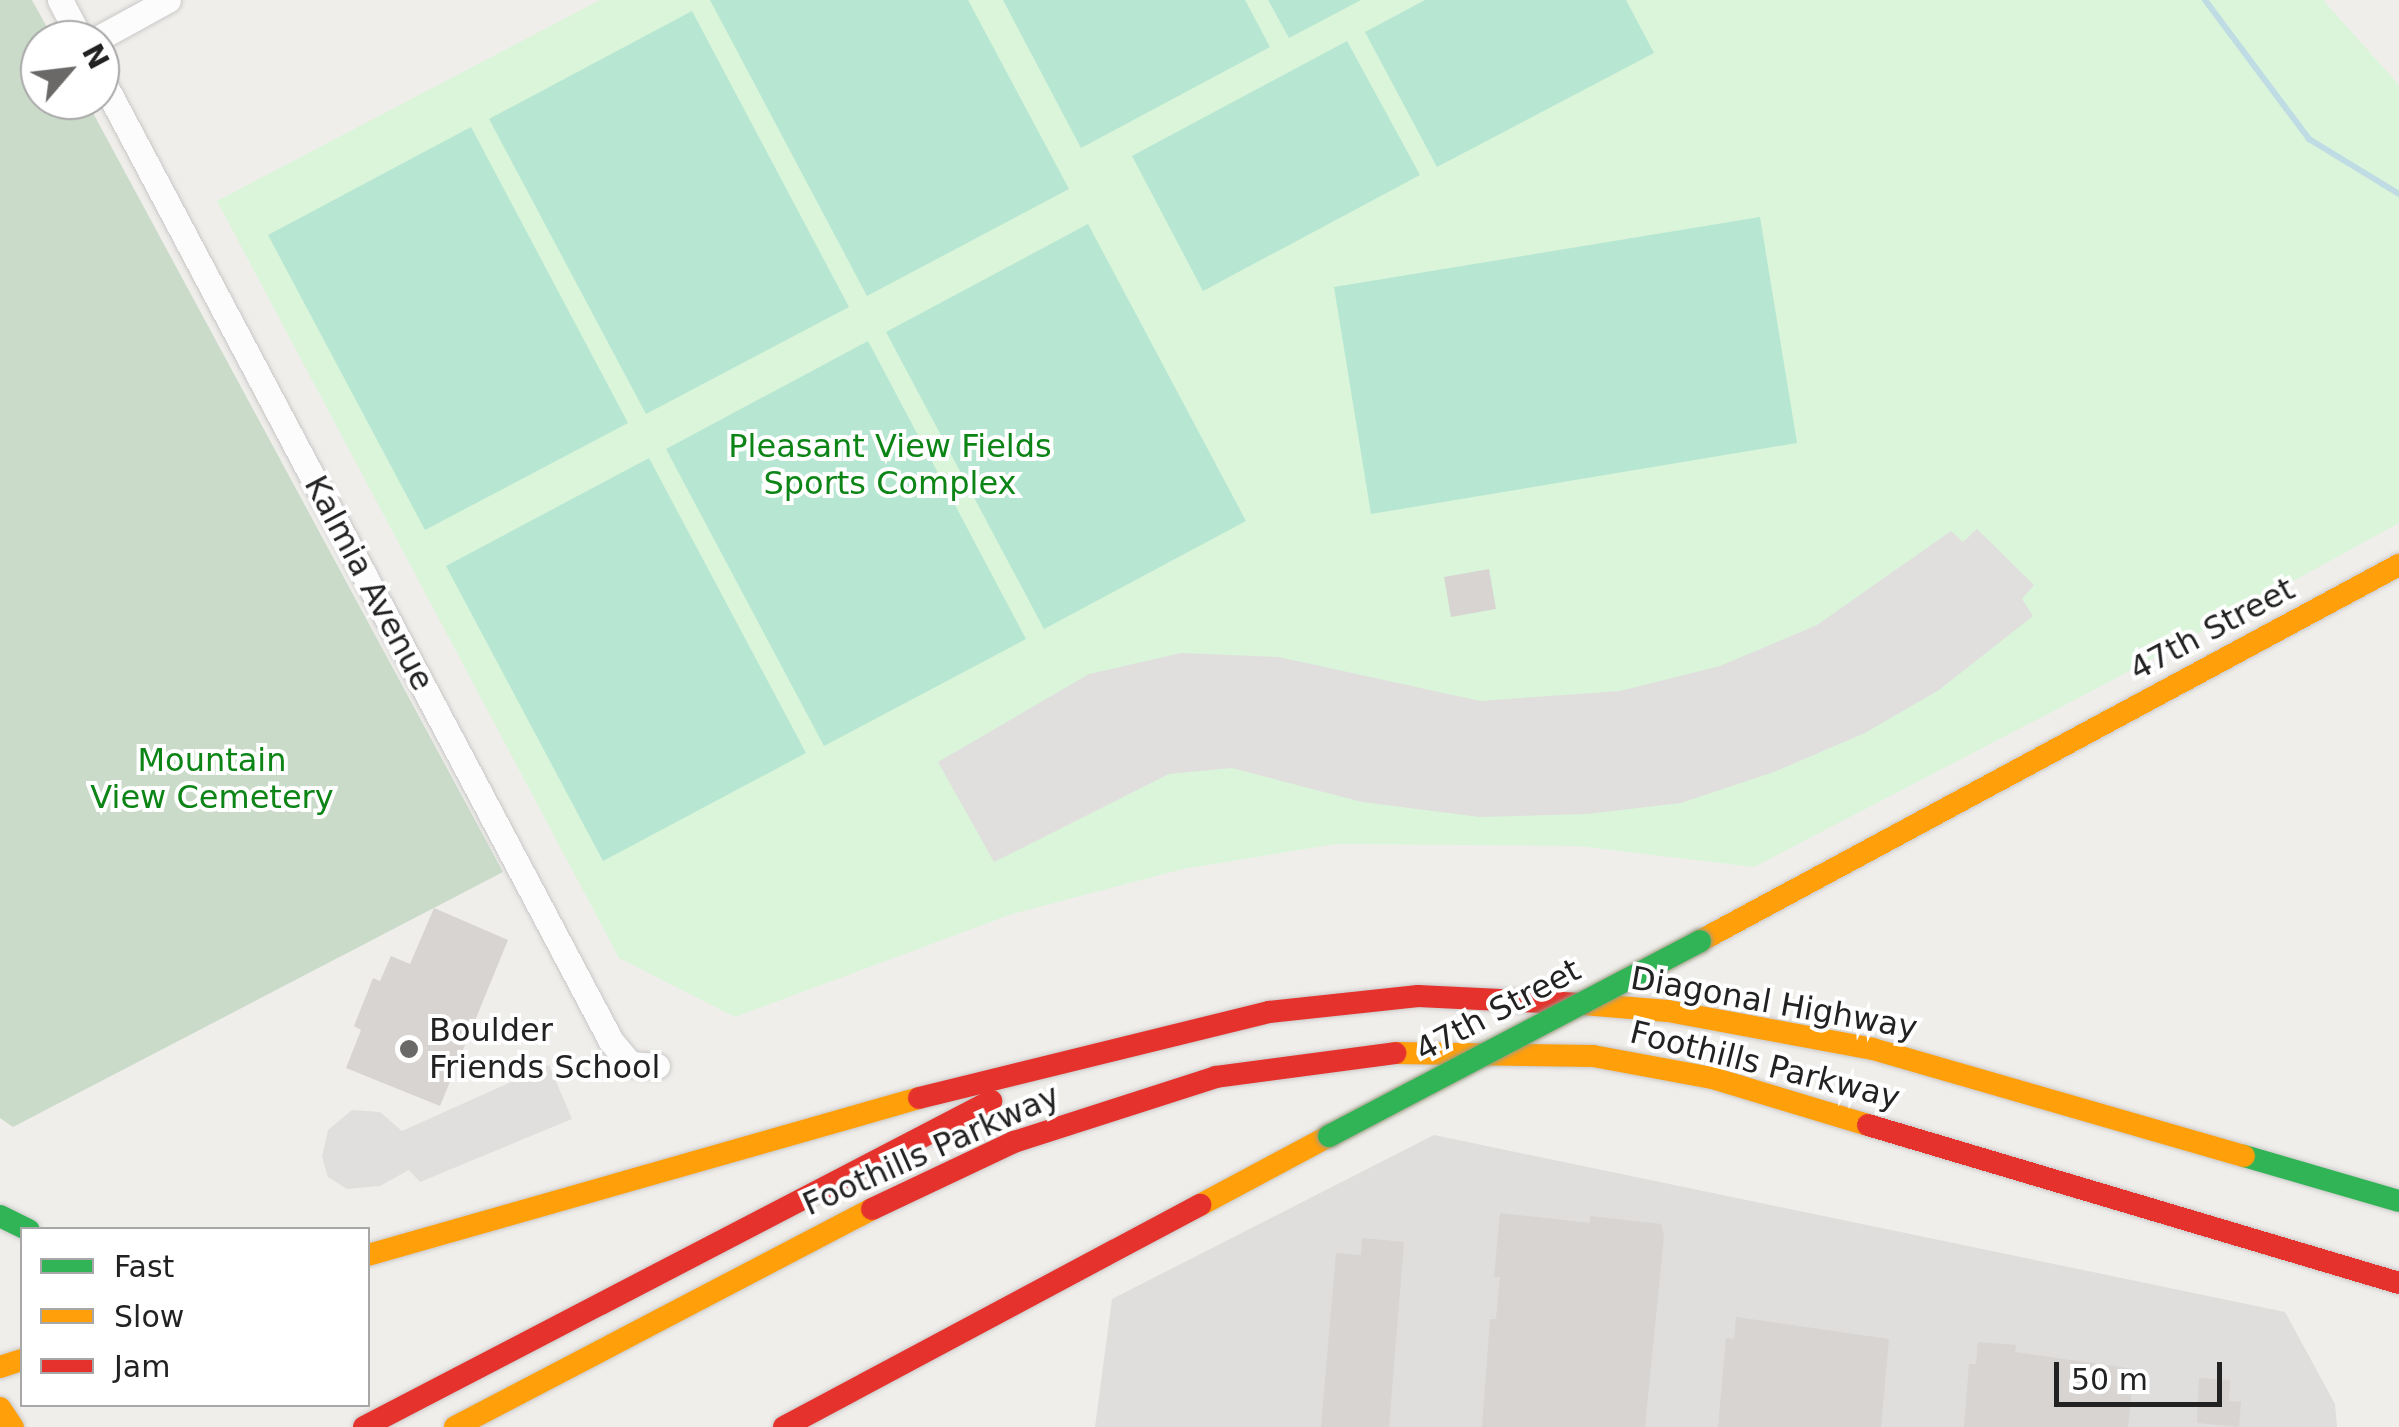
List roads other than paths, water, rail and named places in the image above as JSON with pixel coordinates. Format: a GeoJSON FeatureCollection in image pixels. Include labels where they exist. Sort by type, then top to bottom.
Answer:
{"type":"FeatureCollection","features":[{"type":"Feature","properties":{"kind":"main road","name":"47th Street"},"geometry":{"type":"LineString","coordinates":[[784,1427],[812,1421],[1329,1136],[2399,564]]}},
{"type":"Feature","properties":{"kind":"main road","name":"Diagonal Highway"},"geometry":{"type":"LineString","coordinates":[[1123,1045],[1268,1012],[1418,996],[1487,996],[1668,1011],[1872,1049],[2399,1201]]}},
{"type":"Feature","properties":{"kind":"main road"},"geometry":{"type":"LineString","coordinates":[[370,1254],[935,1093],[1123,1045]]}},
{"type":"Feature","properties":{"kind":"main road","name":"Foothills Parkway"},"geometry":{"type":"LineString","coordinates":[[364,1427],[954,1118],[1123,1045]]}},
{"type":"Feature","properties":{"kind":"main road","name":"Foothills Parkway"},"geometry":{"type":"LineString","coordinates":[[454,1427],[838,1224],[1014,1142],[1216,1077],[1356,1056],[1434,1051],[1553,1054],[1712,1078],[2014,1164],[2399,1283]]}},
{"type":"Feature","properties":{"kind":"main road"},"geometry":{"type":"LineString","coordinates":[[0,1216],[23,1227]]}},
{"type":"Feature","properties":{"kind":"main road"},"geometry":{"type":"LineString","coordinates":[[2364,1272],[2399,1294]]}},
{"type":"Feature","properties":{"kind":"main road"},"geometry":{"type":"LineString","coordinates":[[0,1408],[13,1427]]}},
{"type":"Feature","properties":{"kind":"street"},"geometry":{"type":"LineString","coordinates":[[120,26],[168,0]]}},
{"type":"Feature","properties":{"kind":"street","name":"Kalmia Avenue"},"geometry":{"type":"LineString","coordinates":[[120,114],[611,1041],[630,1064],[656,1066]]}},
{"type":"Feature","properties":{"kind":"waterway"},"geometry":{"type":"LineString","coordinates":[[2205,0],[2309,139],[2399,194]]}},
{"type":"Feature","properties":{"kind":"place","name":"Boulder Friends School"},"geometry":{"type":"Point","coordinates":[409,1049]}},
{"type":"Feature","properties":{"kind":"park label","name":"Pleasant View Fields Sports Complex"},"geometry":{"type":"Point","coordinates":[890,466]}},
{"type":"Feature","properties":{"kind":"park label","name":"Mountain View Cemetery"},"geometry":{"type":"Point","coordinates":[212,780]}}]}
